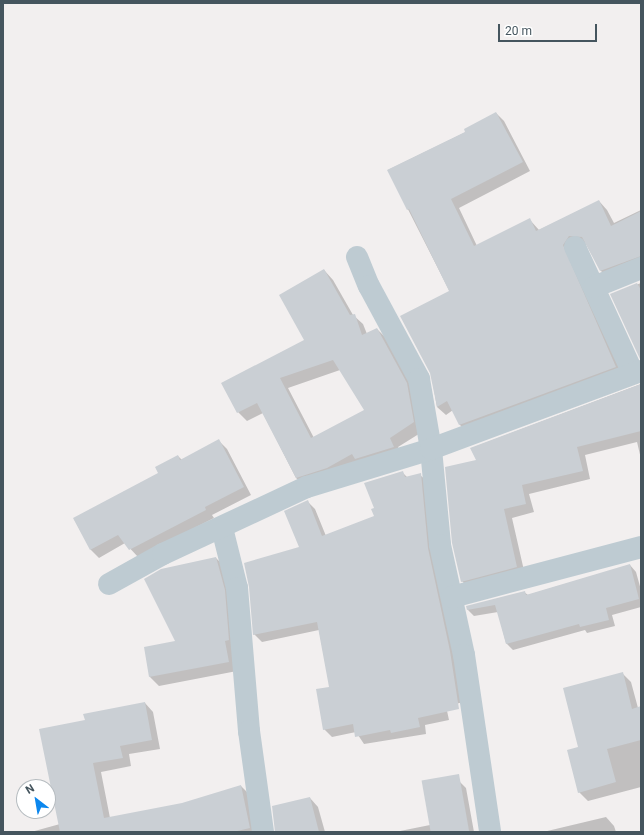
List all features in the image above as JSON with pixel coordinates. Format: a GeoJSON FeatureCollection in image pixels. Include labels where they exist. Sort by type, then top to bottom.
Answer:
{"type":"FeatureCollection","features":[{"type":"Feature","properties":{"kind":"street"},"geometry":{"type":"LineString","coordinates":[[109,584],[163,554],[222,528],[307,487],[431,449],[637,372],[575,246]]}},
{"type":"Feature","properties":{"kind":"street"},"geometry":{"type":"LineString","coordinates":[[357,257],[369,286],[419,379],[431,449],[440,545],[464,655],[490,832]]}},
{"type":"Feature","properties":{"kind":"street"},"geometry":{"type":"LineString","coordinates":[[594,287],[641,268]]}},
{"type":"Feature","properties":{"kind":"street"},"geometry":{"type":"LineString","coordinates":[[222,528],[237,588],[249,731],[263,832]]}},
{"type":"Feature","properties":{"kind":"street"},"geometry":{"type":"LineString","coordinates":[[452,597],[641,547]]}},
{"type":"Feature","properties":{"kind":"building"},"geometry":{"type":"Polygon","coordinates":[[[496,112],[523,162],[451,199],[474,246],[530,218],[536,231],[599,200],[611,226],[641,211],[641,256],[600,271],[582,237],[569,236],[563,245],[616,367],[459,425],[447,401],[437,407],[430,373],[400,316],[449,291],[409,209],[407,210],[387,170],[465,132],[464,129],[496,112]]]}},
{"type":"Feature","properties":{"kind":"building"},"geometry":{"type":"Polygon","coordinates":[[[324,269],[350,315],[355,314],[362,335],[377,328],[407,383],[414,422],[390,438],[394,447],[355,459],[352,454],[327,468],[296,478],[257,403],[237,413],[221,383],[304,340],[279,295],[324,269]],[[333,360],[280,378],[311,438],[364,410],[333,360]]]}},
{"type":"Feature","properties":{"kind":"building"},"geometry":{"type":"Polygon","coordinates":[[[637,283],[641,290],[640,359],[610,294],[637,283]]]}},
{"type":"Feature","properties":{"kind":"building"},"geometry":{"type":"Polygon","coordinates":[[[641,384],[641,431],[577,447],[583,471],[522,485],[526,504],[504,509],[517,567],[461,582],[452,543],[445,467],[476,460],[470,448],[641,384]]]}},
{"type":"Feature","properties":{"kind":"building"},"geometry":{"type":"Polygon","coordinates":[[[219,439],[244,487],[205,507],[206,510],[129,550],[118,535],[90,550],[73,518],[158,473],[155,467],[178,455],[180,460],[219,439]]]}},
{"type":"Feature","properties":{"kind":"building"},"geometry":{"type":"Polygon","coordinates":[[[403,471],[405,477],[421,473],[428,548],[450,651],[459,709],[418,718],[420,727],[391,733],[390,730],[355,737],[353,724],[323,730],[316,689],[329,687],[317,622],[253,635],[249,587],[244,563],[299,547],[284,511],[308,500],[322,536],[374,516],[371,509],[374,508],[364,483],[403,471]]]}},
{"type":"Feature","properties":{"kind":"building"},"geometry":{"type":"Polygon","coordinates":[[[216,557],[225,590],[229,640],[225,641],[229,662],[149,677],[144,647],[175,641],[144,579],[161,569],[216,557]]]}},
{"type":"Feature","properties":{"kind":"building"},"geometry":{"type":"Polygon","coordinates":[[[630,564],[639,599],[606,608],[609,620],[580,627],[579,624],[506,644],[495,605],[467,610],[466,606],[525,591],[526,595],[630,564]]]}},
{"type":"Feature","properties":{"kind":"building"},"geometry":{"type":"Polygon","coordinates":[[[623,672],[632,709],[641,706],[641,740],[607,749],[616,782],[578,793],[567,750],[578,747],[563,688],[623,672]]]}},
{"type":"Feature","properties":{"kind":"building"},"geometry":{"type":"Polygon","coordinates":[[[145,702],[152,740],[120,746],[123,758],[93,763],[104,818],[182,803],[241,785],[250,828],[233,832],[60,832],[56,812],[56,779],[49,779],[39,729],[85,720],[83,714],[145,702]]]}},
{"type":"Feature","properties":{"kind":"building"},"geometry":{"type":"Polygon","coordinates":[[[459,774],[469,832],[431,832],[422,781],[459,774]]]}},
{"type":"Feature","properties":{"kind":"building"},"geometry":{"type":"Polygon","coordinates":[[[310,797],[319,832],[275,832],[272,806],[310,797]]]}}]}
